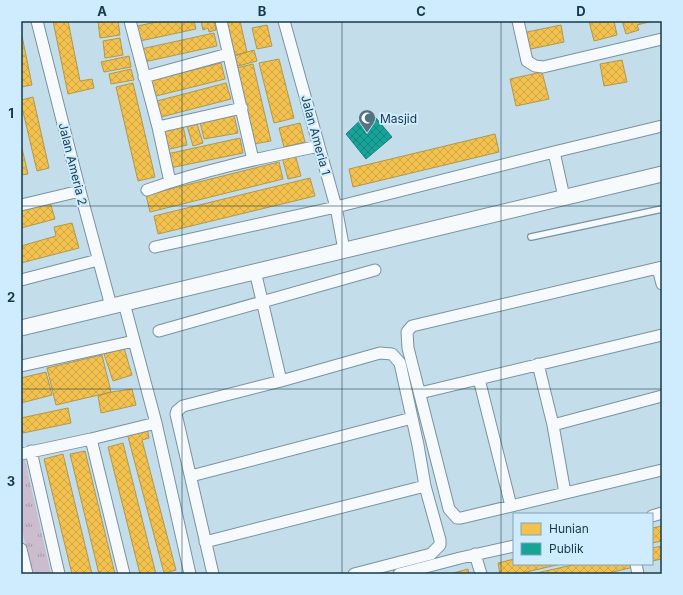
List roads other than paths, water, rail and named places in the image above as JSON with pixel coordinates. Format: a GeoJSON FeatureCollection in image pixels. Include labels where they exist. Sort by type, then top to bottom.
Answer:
{"type":"FeatureCollection","features":[{"type":"Feature","properties":{"kind":"street","name":"Jalan Ameria 2"},"geometry":{"type":"LineString","coordinates":[[38,21],[98,260],[134,341],[156,423],[190,574]]}},
{"type":"Feature","properties":{"kind":"street"},"geometry":{"type":"LineString","coordinates":[[130,21],[158,127],[170,182]]}},
{"type":"Feature","properties":{"kind":"street"},"geometry":{"type":"LineString","coordinates":[[221,21],[253,160]]}},
{"type":"Feature","properties":{"kind":"street","name":"Jalan Ameria 1"},"geometry":{"type":"LineString","coordinates":[[284,21],[336,207],[344,250]]}},
{"type":"Feature","properties":{"kind":"street"},"geometry":{"type":"LineString","coordinates":[[518,21],[527,61],[535,66],[543,67],[662,39]]}},
{"type":"Feature","properties":{"kind":"street"},"geometry":{"type":"LineString","coordinates":[[144,77],[228,54]]}},
{"type":"Feature","properties":{"kind":"street"},"geometry":{"type":"LineString","coordinates":[[158,127],[242,108]]}},
{"type":"Feature","properties":{"kind":"street"},"geometry":{"type":"LineString","coordinates":[[155,247],[336,207],[662,126]]}},
{"type":"Feature","properties":{"kind":"street"},"geometry":{"type":"LineString","coordinates":[[147,190],[170,182],[253,160],[319,146]]}},
{"type":"Feature","properties":{"kind":"street"},"geometry":{"type":"LineString","coordinates":[[554,152],[564,197]]}},
{"type":"Feature","properties":{"kind":"street"},"geometry":{"type":"LineString","coordinates":[[21,328],[662,174]]}},
{"type":"Feature","properties":{"kind":"street"},"geometry":{"type":"LineString","coordinates":[[21,205],[80,191]]}},
{"type":"Feature","properties":{"kind":"street"},"geometry":{"type":"LineString","coordinates":[[21,280],[98,260]]}},
{"type":"Feature","properties":{"kind":"street"},"geometry":{"type":"LineString","coordinates":[[662,284],[660,267],[412,326],[407,332],[408,348],[449,509],[454,516],[461,518],[662,470]]}},
{"type":"Feature","properties":{"kind":"street"},"geometry":{"type":"LineString","coordinates":[[159,331],[375,270]]}},
{"type":"Feature","properties":{"kind":"street"},"geometry":{"type":"LineString","coordinates":[[255,272],[281,381]]}},
{"type":"Feature","properties":{"kind":"street"},"geometry":{"type":"LineString","coordinates":[[420,393],[662,335]]}},
{"type":"Feature","properties":{"kind":"street"},"geometry":{"type":"LineString","coordinates":[[21,366],[134,341]]}},
{"type":"Feature","properties":{"kind":"street"},"geometry":{"type":"LineString","coordinates":[[213,574],[176,414],[177,411],[183,406],[281,381],[380,353],[392,354],[400,363],[425,486],[440,540],[440,545],[431,554],[354,574]]}},
{"type":"Feature","properties":{"kind":"street"},"geometry":{"type":"LineString","coordinates":[[538,364],[553,425],[565,492]]}},
{"type":"Feature","properties":{"kind":"street"},"geometry":{"type":"LineString","coordinates":[[479,379],[511,506]]}},
{"type":"Feature","properties":{"kind":"street"},"geometry":{"type":"LineString","coordinates":[[553,425],[662,396]]}},
{"type":"Feature","properties":{"kind":"street"},"geometry":{"type":"LineString","coordinates":[[191,476],[412,418]]}},
{"type":"Feature","properties":{"kind":"street"},"geometry":{"type":"LineString","coordinates":[[59,574],[26,452],[91,439],[156,423]]}},
{"type":"Feature","properties":{"kind":"street"},"geometry":{"type":"LineString","coordinates":[[91,439],[124,574]]}},
{"type":"Feature","properties":{"kind":"street"},"geometry":{"type":"LineString","coordinates":[[205,542],[425,486]]}},
{"type":"Feature","properties":{"kind":"street"},"geometry":{"type":"LineString","coordinates":[[399,574],[475,554],[513,546]]}},
{"type":"Feature","properties":{"kind":"street"},"geometry":{"type":"LineString","coordinates":[[21,549],[27,574]]}},
{"type":"Feature","properties":{"kind":"street"},"geometry":{"type":"LineString","coordinates":[[475,554],[481,574]]}},
{"type":"Feature","properties":{"kind":"lane"},"geometry":{"type":"LineString","coordinates":[[531,237],[662,209]]}},
{"type":"Feature","properties":{"kind":"place","name":"Masjid"},"geometry":{"type":"Point","coordinates":[367,133]}}]}
